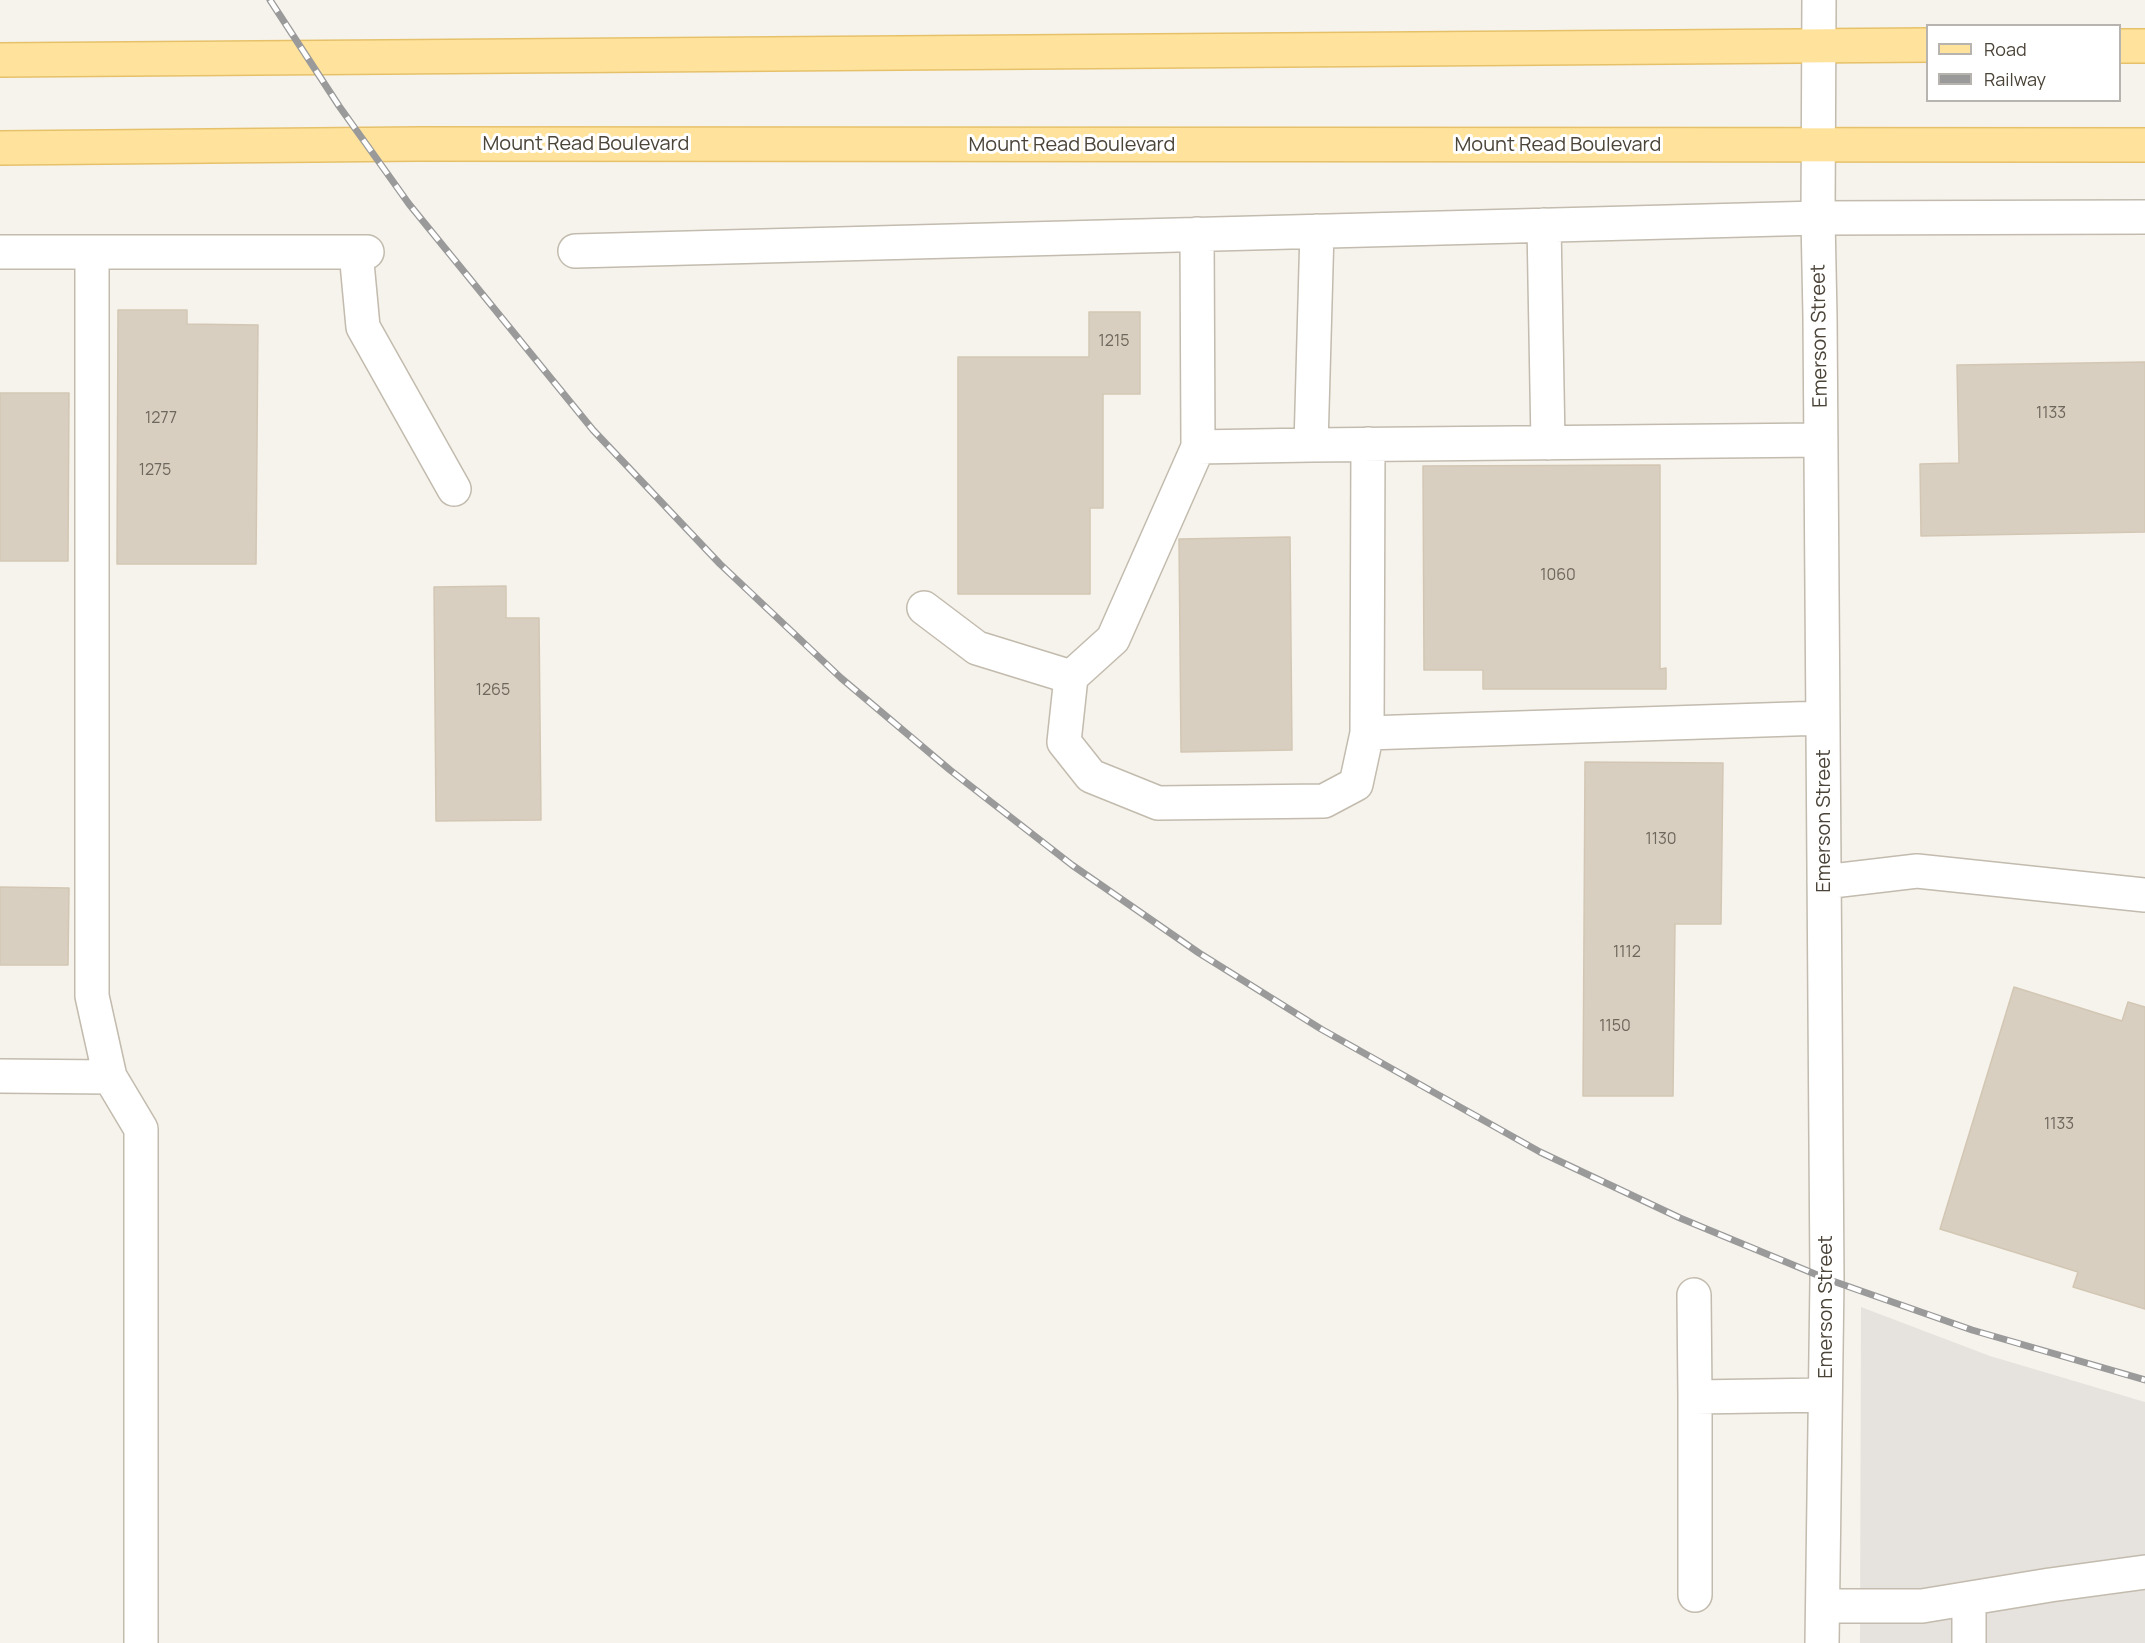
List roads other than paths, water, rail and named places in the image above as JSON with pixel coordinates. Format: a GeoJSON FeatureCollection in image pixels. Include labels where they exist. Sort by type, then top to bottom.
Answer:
{"type":"FeatureCollection","features":[{"type":"Feature","properties":{"kind":"main road"},"geometry":{"type":"LineString","coordinates":[[0,60],[1926,45]]}},
{"type":"Feature","properties":{"kind":"main road"},"geometry":{"type":"LineString","coordinates":[[2121,46],[2145,46]]}},
{"type":"Feature","properties":{"kind":"main road","name":"Mount Read Boulevard"},"geometry":{"type":"LineString","coordinates":[[0,148],[418,144],[2145,145]]}},
{"type":"Feature","properties":{"kind":"street","name":"Emerson Street"},"geometry":{"type":"LineString","coordinates":[[1819,0],[1818,218],[1827,1279],[1822,1643]]}},
{"type":"Feature","properties":{"kind":"street"},"geometry":{"type":"LineString","coordinates":[[575,251],[1818,218],[2145,217]]}},
{"type":"Feature","properties":{"kind":"street"},"geometry":{"type":"LineString","coordinates":[[1544,225],[1548,443]]}},
{"type":"Feature","properties":{"kind":"street"},"geometry":{"type":"LineString","coordinates":[[1311,445],[1317,231]]}},
{"type":"Feature","properties":{"kind":"street"},"geometry":{"type":"LineString","coordinates":[[1197,234],[1198,447],[1113,639],[1071,677],[1064,742],[1091,776],[1158,803],[1324,801],[1356,784],[1367,733],[1368,444]]}},
{"type":"Feature","properties":{"kind":"street"},"geometry":{"type":"LineString","coordinates":[[0,252],[362,252],[363,327],[454,489]]}},
{"type":"Feature","properties":{"kind":"street"},"geometry":{"type":"LineString","coordinates":[[92,252],[92,996],[110,1077],[141,1129],[141,1643]]}},
{"type":"Feature","properties":{"kind":"street"},"geometry":{"type":"LineString","coordinates":[[1198,447],[1821,440]]}},
{"type":"Feature","properties":{"kind":"street"},"geometry":{"type":"LineString","coordinates":[[924,608],[977,648],[1071,677]]}},
{"type":"Feature","properties":{"kind":"street"},"geometry":{"type":"LineString","coordinates":[[1367,733],[1823,718]]}},
{"type":"Feature","properties":{"kind":"street"},"geometry":{"type":"LineString","coordinates":[[1824,882],[1917,871],[2145,895]]}},
{"type":"Feature","properties":{"kind":"street"},"geometry":{"type":"LineString","coordinates":[[0,1076],[110,1077]]}},
{"type":"Feature","properties":{"kind":"street"},"geometry":{"type":"LineString","coordinates":[[1694,1295],[1695,1595]]}},
{"type":"Feature","properties":{"kind":"street"},"geometry":{"type":"LineString","coordinates":[[1695,1397],[1825,1395]]}},
{"type":"Feature","properties":{"kind":"street"},"geometry":{"type":"LineString","coordinates":[[1823,1606],[1922,1606],[2145,1572]]}},
{"type":"Feature","properties":{"kind":"street"},"geometry":{"type":"LineString","coordinates":[[1969,1599],[1969,1643]]}},
{"type":"Feature","properties":{"kind":"railway"},"geometry":{"type":"LineString","coordinates":[[270,0],[339,106],[409,204],[593,430],[720,564],[841,678],[950,770],[1072,865],[1199,953],[1321,1029],[1540,1152],[1680,1218],[1827,1279],[1972,1330],[2145,1380]]}}]}
